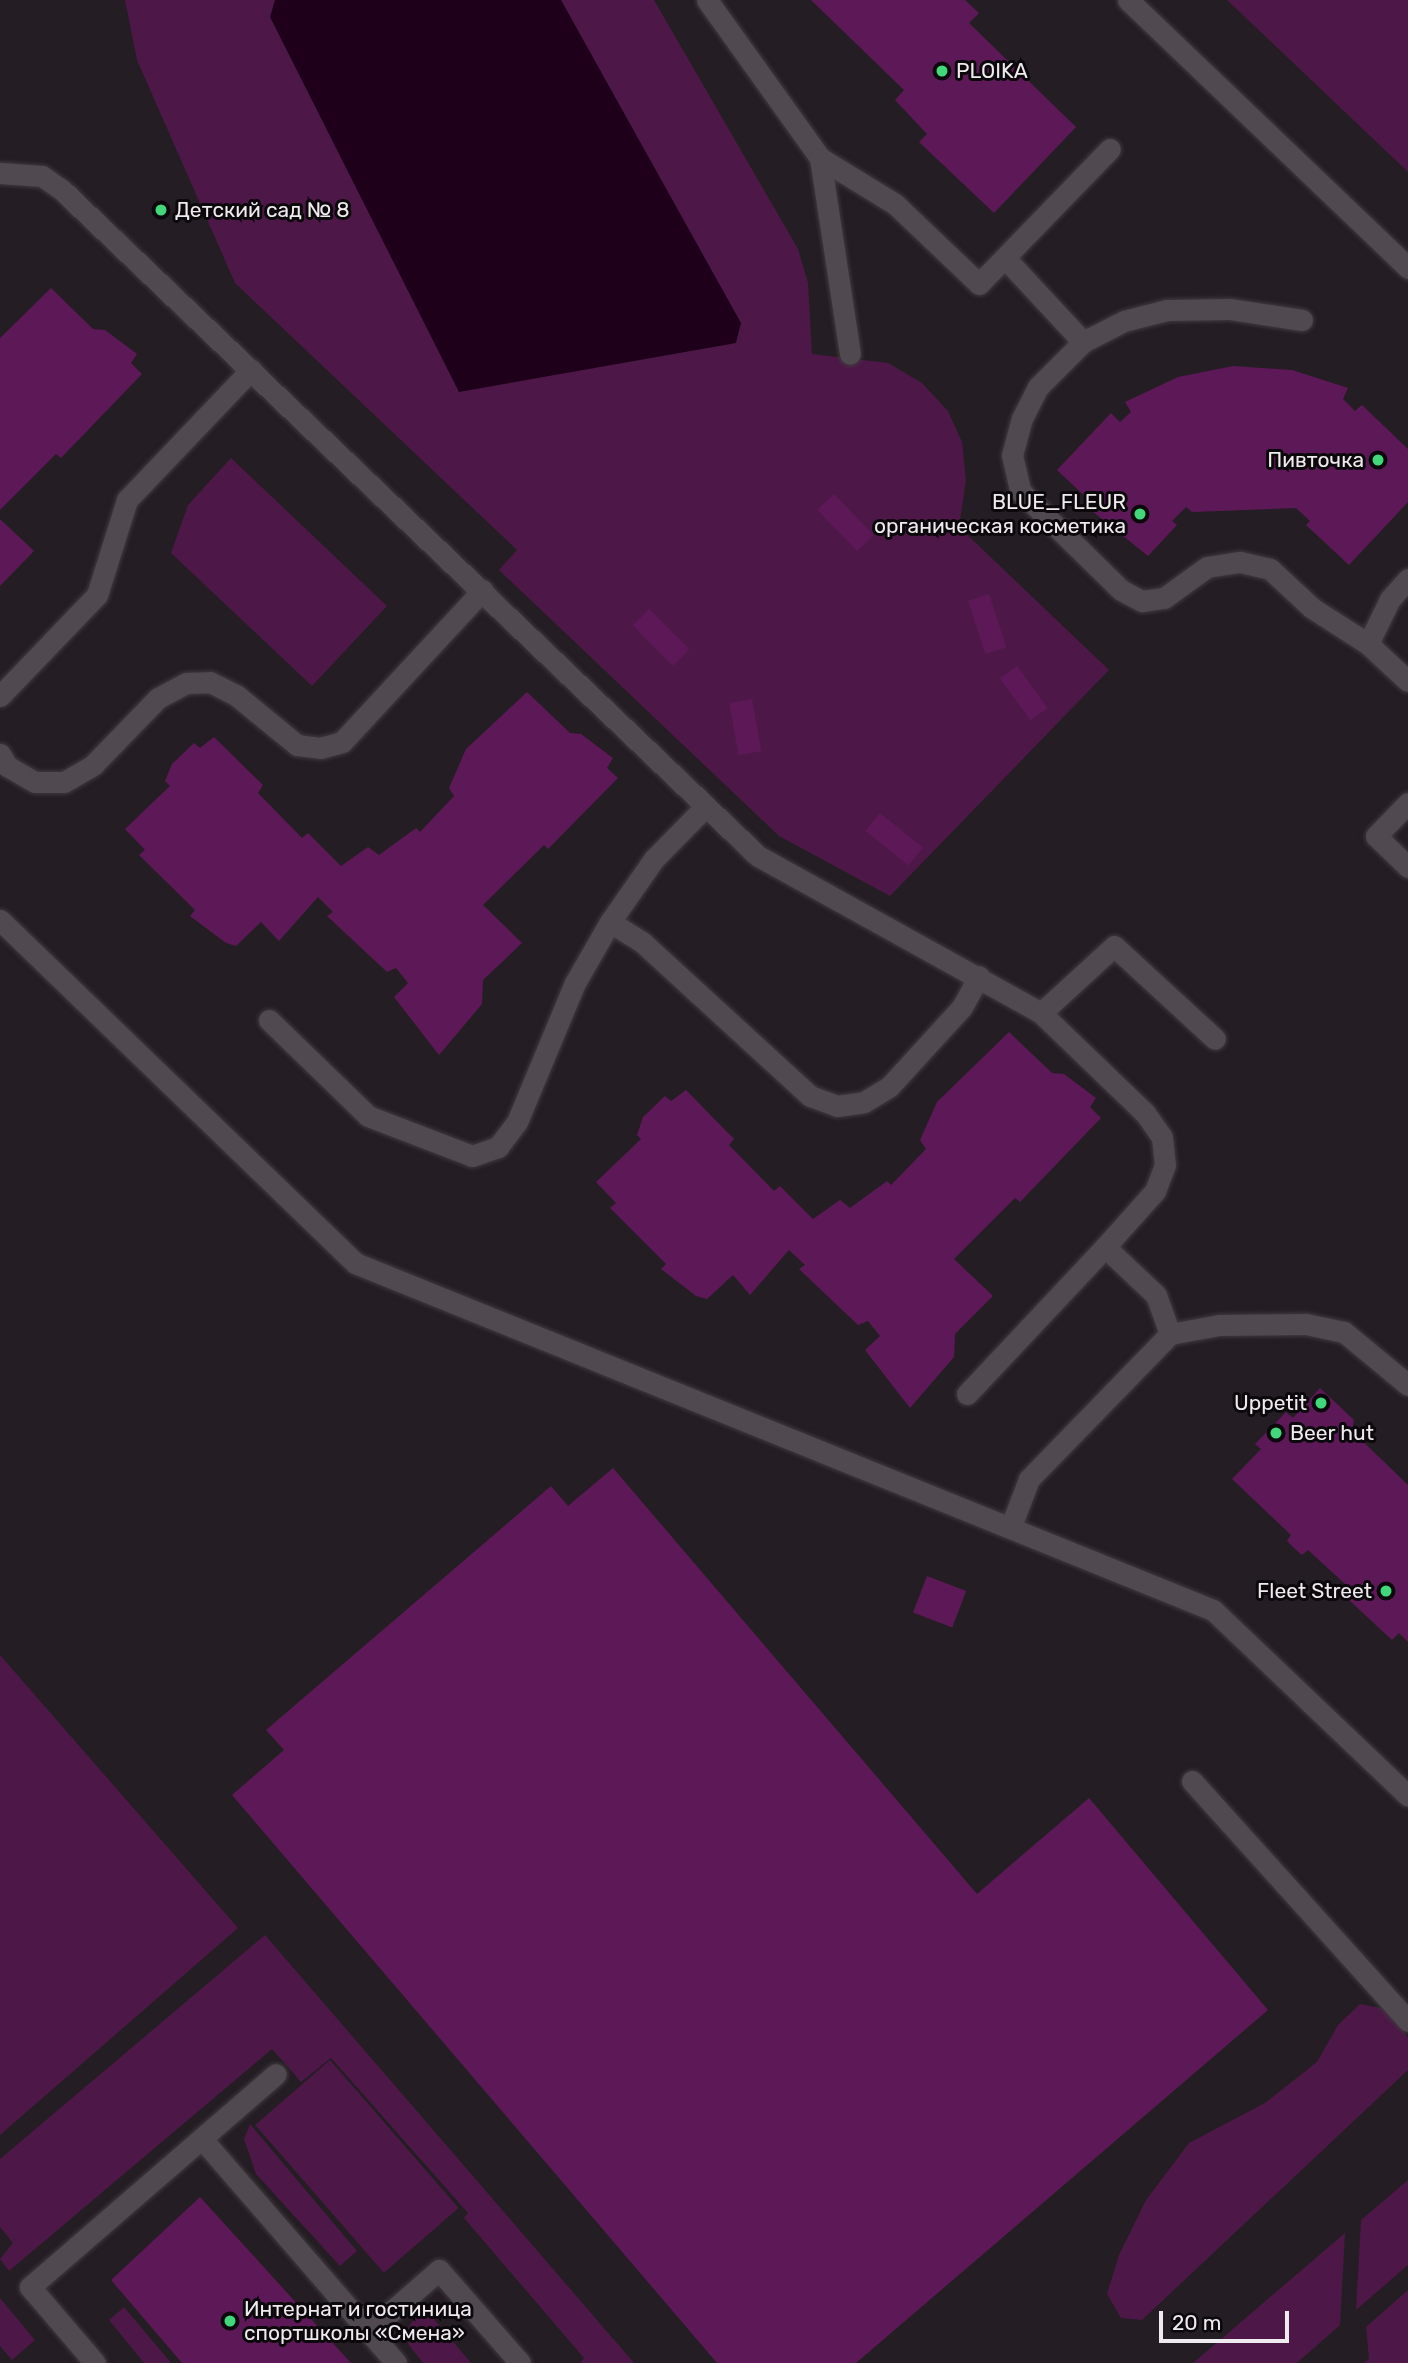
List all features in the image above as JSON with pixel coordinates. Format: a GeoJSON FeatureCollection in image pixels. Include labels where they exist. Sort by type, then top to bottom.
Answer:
{"type":"FeatureCollection","features":[{"type":"Feature","properties":{"kind":"lane"},"geometry":{"type":"LineString","coordinates":[[706,0],[820,158],[895,204],[979,284],[1110,149]]}},
{"type":"Feature","properties":{"kind":"lane"},"geometry":{"type":"LineString","coordinates":[[1128,0],[1408,268]]}},
{"type":"Feature","properties":{"kind":"lane"},"geometry":{"type":"LineString","coordinates":[[820,158],[850,354]]}},
{"type":"Feature","properties":{"kind":"lane"},"geometry":{"type":"LineString","coordinates":[[0,173],[43,176],[62,190],[758,856],[1041,1013],[1146,1113],[1163,1137],[1165,1165],[1155,1191],[967,1394]]}},
{"type":"Feature","properties":{"kind":"lane"},"geometry":{"type":"LineString","coordinates":[[1004,258],[1083,341]]}},
{"type":"Feature","properties":{"kind":"lane"},"geometry":{"type":"LineString","coordinates":[[1301,320],[1229,309],[1167,310],[1124,321],[1083,341],[1038,387],[1022,418],[1012,455],[1020,491],[1121,590],[1142,601],[1164,598],[1207,567],[1240,562],[1270,569],[1312,608],[1368,644],[1408,681]]}},
{"type":"Feature","properties":{"kind":"lane"},"geometry":{"type":"LineString","coordinates":[[0,696],[97,595],[127,500],[251,370]]}},
{"type":"Feature","properties":{"kind":"lane"},"geometry":{"type":"LineString","coordinates":[[1368,644],[1390,599],[1408,579]]}},
{"type":"Feature","properties":{"kind":"lane"},"geometry":{"type":"LineString","coordinates":[[0,754],[6,766],[35,782],[64,782],[93,765],[158,698],[186,684],[210,682],[236,695],[297,746],[320,748],[342,742],[483,590]]}},
{"type":"Feature","properties":{"kind":"lane"},"geometry":{"type":"LineString","coordinates":[[1408,803],[1376,836],[1408,867]]}},
{"type":"Feature","properties":{"kind":"lane"},"geometry":{"type":"LineString","coordinates":[[268,1020],[368,1116],[472,1156],[498,1147],[517,1122],[575,983],[610,922],[654,859],[705,807]]}},
{"type":"Feature","properties":{"kind":"lane"},"geometry":{"type":"LineString","coordinates":[[0,920],[355,1263],[1011,1526],[1213,1610],[1408,1796]]}},
{"type":"Feature","properties":{"kind":"lane"},"geometry":{"type":"LineString","coordinates":[[610,922],[642,942],[810,1096],[837,1106],[864,1102],[889,1087],[962,1007],[978,976]]}},
{"type":"Feature","properties":{"kind":"lane"},"geometry":{"type":"LineString","coordinates":[[1041,1013],[1114,946],[1215,1039]]}},
{"type":"Feature","properties":{"kind":"lane"},"geometry":{"type":"LineString","coordinates":[[1105,1247],[1156,1295],[1170,1334]]}},
{"type":"Feature","properties":{"kind":"lane"},"geometry":{"type":"LineString","coordinates":[[1011,1526],[1029,1479],[1170,1334],[1219,1325],[1306,1324],[1331,1329],[1344,1332],[1375,1354],[1408,1385]]}},
{"type":"Feature","properties":{"kind":"lane"},"geometry":{"type":"LineString","coordinates":[[1192,1781],[1408,2021]]}},
{"type":"Feature","properties":{"kind":"lane"},"geometry":{"type":"LineString","coordinates":[[95,2363],[30,2287],[276,2074]]}},
{"type":"Feature","properties":{"kind":"lane"},"geometry":{"type":"LineString","coordinates":[[202,2139],[396,2363]]}},
{"type":"Feature","properties":{"kind":"lane"},"geometry":{"type":"LineString","coordinates":[[369,2332],[439,2270],[520,2363]]}},
{"type":"Feature","properties":{"kind":"shaded area"},"geometry":{"type":"Polygon","coordinates":[[[125,0],[654,0],[798,249],[808,283],[812,354],[888,363],[922,383],[948,411],[962,442],[966,480],[959,527],[1109,670],[890,896],[779,836],[499,570],[517,550],[235,283],[137,60],[125,0]]]}},
{"type":"Feature","properties":{"kind":"shaded area"},"geometry":{"type":"Polygon","coordinates":[[[275,0],[561,0],[741,323],[736,343],[459,392],[270,17],[275,0]]]}},
{"type":"Feature","properties":{"kind":"shaded area"},"geometry":{"type":"Polygon","coordinates":[[[1227,0],[1408,0],[1408,172],[1227,0]]]}},
{"type":"Feature","properties":{"kind":"shaded area"},"geometry":{"type":"Polygon","coordinates":[[[231,458],[387,606],[312,686],[171,553],[188,505],[231,458]]]}},
{"type":"Feature","properties":{"kind":"shaded area"},"geometry":{"type":"Polygon","coordinates":[[[0,1655],[238,1928],[0,2135],[0,1655]]]}},
{"type":"Feature","properties":{"kind":"shaded area"},"geometry":{"type":"Polygon","coordinates":[[[265,1935],[634,2363],[580,2363],[584,2358],[464,2218],[468,2213],[331,2058],[301,2082],[272,2049],[9,2271],[0,2259],[13,2243],[0,2227],[0,2159],[265,1935]]]}},
{"type":"Feature","properties":{"kind":"shaded area"},"geometry":{"type":"Polygon","coordinates":[[[1360,2004],[1381,2008],[1397,2021],[1408,2038],[1408,2070],[1142,2320],[1121,2318],[1107,2294],[1119,2255],[1146,2200],[1189,2143],[1265,2103],[1317,2062],[1338,2025],[1360,2004]]]}},
{"type":"Feature","properties":{"kind":"shaded area"},"geometry":{"type":"Polygon","coordinates":[[[330,2060],[459,2208],[384,2273],[255,2125],[330,2060]]]}},
{"type":"Feature","properties":{"kind":"shaded area"},"geometry":{"type":"Polygon","coordinates":[[[250,2124],[357,2251],[340,2266],[256,2174],[244,2139],[250,2124]]]}},
{"type":"Feature","properties":{"kind":"shaded area"},"geometry":{"type":"Polygon","coordinates":[[[1408,2180],[1408,2265],[1356,2310],[1361,2220],[1408,2180]]]}},
{"type":"Feature","properties":{"kind":"shaded area"},"geometry":{"type":"Polygon","coordinates":[[[1345,2233],[1340,2325],[1297,2363],[1193,2363],[1345,2233]]]}},
{"type":"Feature","properties":{"kind":"shaded area"},"geometry":{"type":"Polygon","coordinates":[[[1408,2290],[1408,2363],[1364,2363],[1369,2359],[1366,2327],[1408,2290]]]}},
{"type":"Feature","properties":{"kind":"shaded area"},"geometry":{"type":"Polygon","coordinates":[[[0,2298],[35,2340],[12,2360],[0,2346],[0,2298]]]}},
{"type":"Feature","properties":{"kind":"shaded area"},"geometry":{"type":"Polygon","coordinates":[[[423,2306],[471,2363],[423,2363],[408,2344],[408,2328],[423,2306]]]}},
{"type":"Feature","properties":{"kind":"shaded area"},"geometry":{"type":"Polygon","coordinates":[[[124,2307],[171,2363],[144,2363],[109,2320],[124,2307]]]}},
{"type":"Feature","properties":{"kind":"building"},"geometry":{"type":"Polygon","coordinates":[[[811,0],[965,0],[979,13],[969,23],[1076,127],[994,213],[919,142],[927,134],[895,100],[904,90],[811,0]]]}},
{"type":"Feature","properties":{"kind":"building"},"geometry":{"type":"Polygon","coordinates":[[[51,288],[93,329],[105,330],[137,354],[131,363],[142,374],[61,458],[56,454],[0,510],[0,338],[51,288]]]}},
{"type":"Feature","properties":{"kind":"building"},"geometry":{"type":"Polygon","coordinates":[[[1233,366],[1292,370],[1348,388],[1343,399],[1355,411],[1362,405],[1408,449],[1408,502],[1349,565],[1306,525],[1310,521],[1296,508],[1192,512],[1186,507],[1172,521],[1177,525],[1148,556],[1087,507],[1091,502],[1057,470],[1111,413],[1120,422],[1131,412],[1125,402],[1178,377],[1233,366]]]}},
{"type":"Feature","properties":{"kind":"building"},"geometry":{"type":"Polygon","coordinates":[[[834,494],[874,535],[857,551],[817,510],[834,494]]]}},
{"type":"Feature","properties":{"kind":"building"},"geometry":{"type":"Polygon","coordinates":[[[0,519],[34,551],[0,586],[0,519]]]}},
{"type":"Feature","properties":{"kind":"building"},"geometry":{"type":"Polygon","coordinates":[[[989,594],[1006,647],[985,654],[968,601],[989,594]]]}},
{"type":"Feature","properties":{"kind":"building"},"geometry":{"type":"Polygon","coordinates":[[[649,609],[689,649],[673,666],[633,625],[649,609]]]}},
{"type":"Feature","properties":{"kind":"building"},"geometry":{"type":"Polygon","coordinates":[[[1017,666],[1048,708],[1031,720],[1000,678],[1017,666]]]}},
{"type":"Feature","properties":{"kind":"building"},"geometry":{"type":"Polygon","coordinates":[[[527,692],[570,733],[581,734],[613,758],[607,768],[618,778],[548,849],[544,845],[483,905],[522,943],[483,980],[482,1004],[439,1055],[394,997],[408,983],[396,968],[387,972],[327,916],[333,912],[318,897],[279,941],[261,922],[236,946],[226,943],[190,916],[195,910],[139,855],[145,850],[125,829],[170,786],[165,781],[172,764],[194,743],[200,748],[214,737],[263,785],[258,793],[302,838],[308,833],[341,866],[368,847],[379,855],[416,828],[420,832],[454,796],[449,788],[466,749],[527,692]]]}},
{"type":"Feature","properties":{"kind":"building"},"geometry":{"type":"Polygon","coordinates":[[[752,699],[761,751],[739,755],[729,703],[752,699]]]}},
{"type":"Feature","properties":{"kind":"building"},"geometry":{"type":"Polygon","coordinates":[[[880,813],[923,848],[908,865],[866,831],[880,813]]]}},
{"type":"Feature","properties":{"kind":"building"},"geometry":{"type":"Polygon","coordinates":[[[1009,1032],[1052,1073],[1064,1074],[1096,1098],[1090,1107],[1101,1118],[1020,1202],[1015,1198],[954,1259],[993,1296],[955,1334],[954,1357],[910,1408],[865,1350],[880,1336],[868,1321],[858,1325],[799,1269],[805,1265],[789,1250],[750,1295],[733,1275],[707,1299],[696,1296],[661,1269],[666,1264],[610,1208],[616,1203],[596,1182],[641,1139],[637,1135],[643,1117],[665,1096],[671,1101],[686,1090],[734,1139],[729,1145],[774,1191],[780,1186],[813,1219],[840,1200],[850,1208],[887,1181],[891,1185],[926,1149],[920,1140],[937,1102],[1009,1032]]]}},
{"type":"Feature","properties":{"kind":"building"},"geometry":{"type":"Polygon","coordinates":[[[1320,1388],[1354,1420],[1352,1431],[1408,1485],[1408,1642],[1399,1633],[1392,1640],[1349,1600],[1356,1594],[1308,1550],[1302,1555],[1295,1549],[1287,1541],[1291,1535],[1232,1479],[1261,1449],[1255,1444],[1286,1412],[1293,1418],[1320,1388]]]}},
{"type":"Feature","properties":{"kind":"building"},"geometry":{"type":"Polygon","coordinates":[[[613,1468],[977,1894],[1089,1798],[1268,2010],[856,2363],[717,2363],[232,1795],[284,1750],[266,1730],[551,1486],[568,1506],[613,1468]]]}},
{"type":"Feature","properties":{"kind":"building"},"geometry":{"type":"Polygon","coordinates":[[[927,1576],[966,1591],[952,1627],[913,1612],[927,1576]]]}},
{"type":"Feature","properties":{"kind":"building","name":"Интернат и гостиница спортшколы «Смена»"},"geometry":{"type":"Polygon","coordinates":[[[200,2197],[351,2363],[182,2363],[111,2280],[200,2197]]]}},
{"type":"Feature","properties":{"kind":"place","name":"PLOIKA"},"geometry":{"type":"Point","coordinates":[942,71]}},
{"type":"Feature","properties":{"kind":"place","name":"Детский сад № 8"},"geometry":{"type":"Point","coordinates":[161,210]}},
{"type":"Feature","properties":{"kind":"place","name":"Пивточка"},"geometry":{"type":"Point","coordinates":[1378,460]}},
{"type":"Feature","properties":{"kind":"place","name":"BLUE_FLEUR органическая косметика"},"geometry":{"type":"Point","coordinates":[1140,514]}},
{"type":"Feature","properties":{"kind":"place","name":"Uppetit"},"geometry":{"type":"Point","coordinates":[1321,1403]}},
{"type":"Feature","properties":{"kind":"place","name":"Beer hut"},"geometry":{"type":"Point","coordinates":[1276,1433]}},
{"type":"Feature","properties":{"kind":"place","name":"Fleet Street"},"geometry":{"type":"Point","coordinates":[1386,1591]}},
{"type":"Feature","properties":{"kind":"place","name":"Интернат и гостиница спортшколы «Смена»"},"geometry":{"type":"Point","coordinates":[230,2321]}}]}
